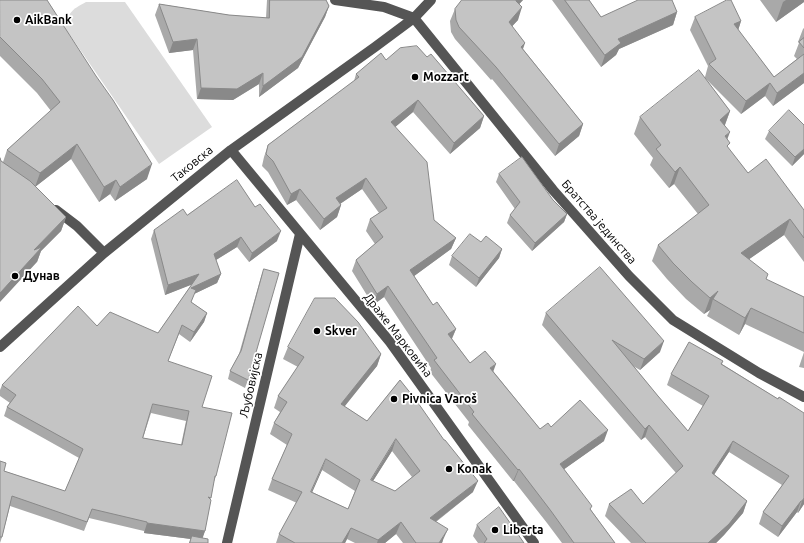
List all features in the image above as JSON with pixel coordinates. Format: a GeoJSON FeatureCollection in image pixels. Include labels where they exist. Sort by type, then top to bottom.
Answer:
{"type":"FeatureCollection","features":[{"type":"Feature","properties":{"kind":"street"},"geometry":{"type":"LineString","coordinates":[[335,0],[384,4],[414,18]]}},
{"type":"Feature","properties":{"kind":"street","name":"Таковска"},"geometry":{"type":"LineString","coordinates":[[0,347],[104,252],[231,150],[414,18],[431,0]]}},
{"type":"Feature","properties":{"kind":"street","name":"Братства јединства"},"geometry":{"type":"LineString","coordinates":[[414,18],[553,190],[629,276],[673,320],[760,373],[804,397]]}},
{"type":"Feature","properties":{"kind":"street","name":"Драже Марковића"},"geometry":{"type":"LineString","coordinates":[[231,150],[390,342],[534,543]]}},
{"type":"Feature","properties":{"kind":"street"},"geometry":{"type":"LineString","coordinates":[[46,203],[78,226],[104,252]]}},
{"type":"Feature","properties":{"kind":"street","name":"Љубовијска"},"geometry":{"type":"LineString","coordinates":[[227,543],[300,234]]}},
{"type":"Feature","properties":{"kind":"shaded area"},"geometry":{"type":"Polygon","coordinates":[[[86,2],[125,2],[212,127],[159,164],[65,28],[71,12],[86,2]]]}},
{"type":"Feature","properties":{"kind":"building"},"geometry":{"type":"Polygon","coordinates":[[[0,0],[47,0],[113,100],[152,164],[120,187],[116,180],[104,187],[77,144],[40,173],[7,150],[60,102],[42,79],[0,37],[0,0]]]}},
{"type":"Feature","properties":{"kind":"building"},"geometry":{"type":"Polygon","coordinates":[[[270,0],[326,0],[329,6],[302,57],[263,86],[263,73],[237,89],[201,88],[197,39],[173,42],[159,4],[229,15],[269,18],[270,0]]]}},
{"type":"Feature","properties":{"kind":"building"},"geometry":{"type":"Polygon","coordinates":[[[462,0],[516,0],[522,7],[509,22],[525,43],[521,47],[583,124],[559,144],[496,67],[459,27],[456,20],[455,9],[462,0]]]}},
{"type":"Feature","properties":{"kind":"building"},"geometry":{"type":"Polygon","coordinates":[[[565,0],[589,0],[601,17],[638,0],[672,0],[677,12],[618,39],[621,43],[605,55],[565,0]]]}},
{"type":"Feature","properties":{"kind":"building"},"geometry":{"type":"Polygon","coordinates":[[[727,0],[731,0],[741,21],[734,24],[774,77],[804,54],[804,73],[777,93],[770,83],[746,101],[709,64],[716,59],[695,17],[727,0]]]}},
{"type":"Feature","properties":{"kind":"building"},"geometry":{"type":"Polygon","coordinates":[[[804,38],[804,48],[799,42],[804,38]]]}},
{"type":"Feature","properties":{"kind":"building"},"geometry":{"type":"Polygon","coordinates":[[[417,46],[427,57],[431,54],[484,116],[454,143],[418,100],[391,122],[427,162],[434,220],[456,238],[410,270],[433,305],[437,302],[456,329],[448,334],[470,363],[485,351],[496,364],[490,368],[540,429],[548,423],[551,427],[580,400],[608,430],[560,464],[592,506],[590,509],[615,543],[574,543],[519,469],[518,470],[472,414],[474,412],[434,360],[437,358],[388,286],[377,294],[356,260],[383,237],[370,219],[387,208],[366,178],[336,198],[341,205],[324,219],[300,189],[291,194],[273,161],[266,154],[268,145],[359,77],[356,74],[381,53],[386,60],[400,48],[417,46]]]}},
{"type":"Feature","properties":{"kind":"building"},"geometry":{"type":"Polygon","coordinates":[[[699,70],[730,111],[720,120],[730,132],[725,136],[730,143],[727,146],[748,173],[766,159],[804,210],[804,238],[790,219],[741,253],[768,274],[766,279],[804,297],[804,333],[751,308],[745,318],[713,299],[718,291],[710,298],[673,263],[658,245],[709,205],[680,167],[675,172],[656,149],[661,145],[640,117],[699,70]]]}},
{"type":"Feature","properties":{"kind":"building"},"geometry":{"type":"Polygon","coordinates":[[[789,110],[804,125],[804,149],[795,157],[769,131],[789,110]]]}},
{"type":"Feature","properties":{"kind":"building"},"geometry":{"type":"Polygon","coordinates":[[[522,157],[553,200],[567,214],[535,243],[510,215],[520,202],[499,174],[522,157]]]}},
{"type":"Feature","properties":{"kind":"building"},"geometry":{"type":"Polygon","coordinates":[[[0,158],[1,161],[30,181],[66,217],[34,250],[42,247],[0,293],[0,158]]]}},
{"type":"Feature","properties":{"kind":"building"},"geometry":{"type":"Polygon","coordinates":[[[237,180],[255,207],[260,204],[281,231],[252,253],[241,237],[214,254],[221,274],[191,288],[196,290],[191,302],[207,313],[194,332],[182,325],[168,361],[212,376],[202,407],[232,413],[215,476],[211,498],[208,497],[211,500],[205,531],[147,523],[92,509],[87,522],[12,496],[2,537],[0,537],[0,461],[6,463],[4,471],[65,491],[83,449],[7,407],[16,395],[2,385],[78,306],[97,326],[110,312],[158,333],[199,274],[168,285],[154,230],[183,209],[187,215],[237,180]],[[153,404],[143,438],[182,445],[189,411],[153,404]]]}},
{"type":"Feature","properties":{"kind":"building"},"geometry":{"type":"Polygon","coordinates":[[[470,234],[481,242],[486,236],[502,249],[479,278],[452,256],[470,234]]]}},
{"type":"Feature","properties":{"kind":"building"},"geometry":{"type":"Polygon","coordinates":[[[600,267],[664,341],[644,359],[612,340],[688,431],[709,396],[671,374],[689,342],[723,361],[721,364],[804,413],[804,498],[782,526],[763,512],[789,476],[733,441],[712,473],[747,501],[729,524],[708,543],[646,543],[609,504],[631,489],[643,504],[683,466],[649,425],[645,429],[546,313],[600,267]]]}},
{"type":"Feature","properties":{"kind":"building"},"geometry":{"type":"Polygon","coordinates":[[[264,269],[279,273],[248,380],[230,371],[241,351],[264,269]]]}},
{"type":"Feature","properties":{"kind":"building"},"geometry":{"type":"Polygon","coordinates":[[[315,298],[335,298],[358,322],[381,354],[341,404],[367,421],[400,380],[444,440],[478,481],[430,518],[448,529],[439,543],[416,543],[401,522],[378,540],[351,528],[342,543],[295,543],[279,534],[302,492],[272,479],[292,434],[274,423],[287,402],[278,396],[304,357],[288,347],[315,298]],[[396,439],[371,480],[395,491],[420,471],[396,439]],[[326,459],[311,492],[348,509],[360,480],[326,459]]]}},
{"type":"Feature","properties":{"kind":"building"},"geometry":{"type":"Polygon","coordinates":[[[499,507],[524,543],[484,543],[487,539],[477,525],[499,507]]]}},
{"type":"Feature","properties":{"kind":"building"},"geometry":{"type":"Polygon","coordinates":[[[192,536],[208,539],[208,543],[190,543],[192,536]]]}},
{"type":"Feature","properties":{"kind":"place","name":"AikBank"},"geometry":{"type":"Point","coordinates":[17,20]}},
{"type":"Feature","properties":{"kind":"place","name":"Mozzart"},"geometry":{"type":"Point","coordinates":[415,77]}},
{"type":"Feature","properties":{"kind":"place","name":"Дунав"},"geometry":{"type":"Point","coordinates":[15,276]}},
{"type":"Feature","properties":{"kind":"place","name":"Skver"},"geometry":{"type":"Point","coordinates":[317,331]}},
{"type":"Feature","properties":{"kind":"place","name":"Pivnica Varoš"},"geometry":{"type":"Point","coordinates":[394,399]}},
{"type":"Feature","properties":{"kind":"place","name":"Konak"},"geometry":{"type":"Point","coordinates":[449,469]}},
{"type":"Feature","properties":{"kind":"place","name":"Liberta"},"geometry":{"type":"Point","coordinates":[495,530]}}]}
